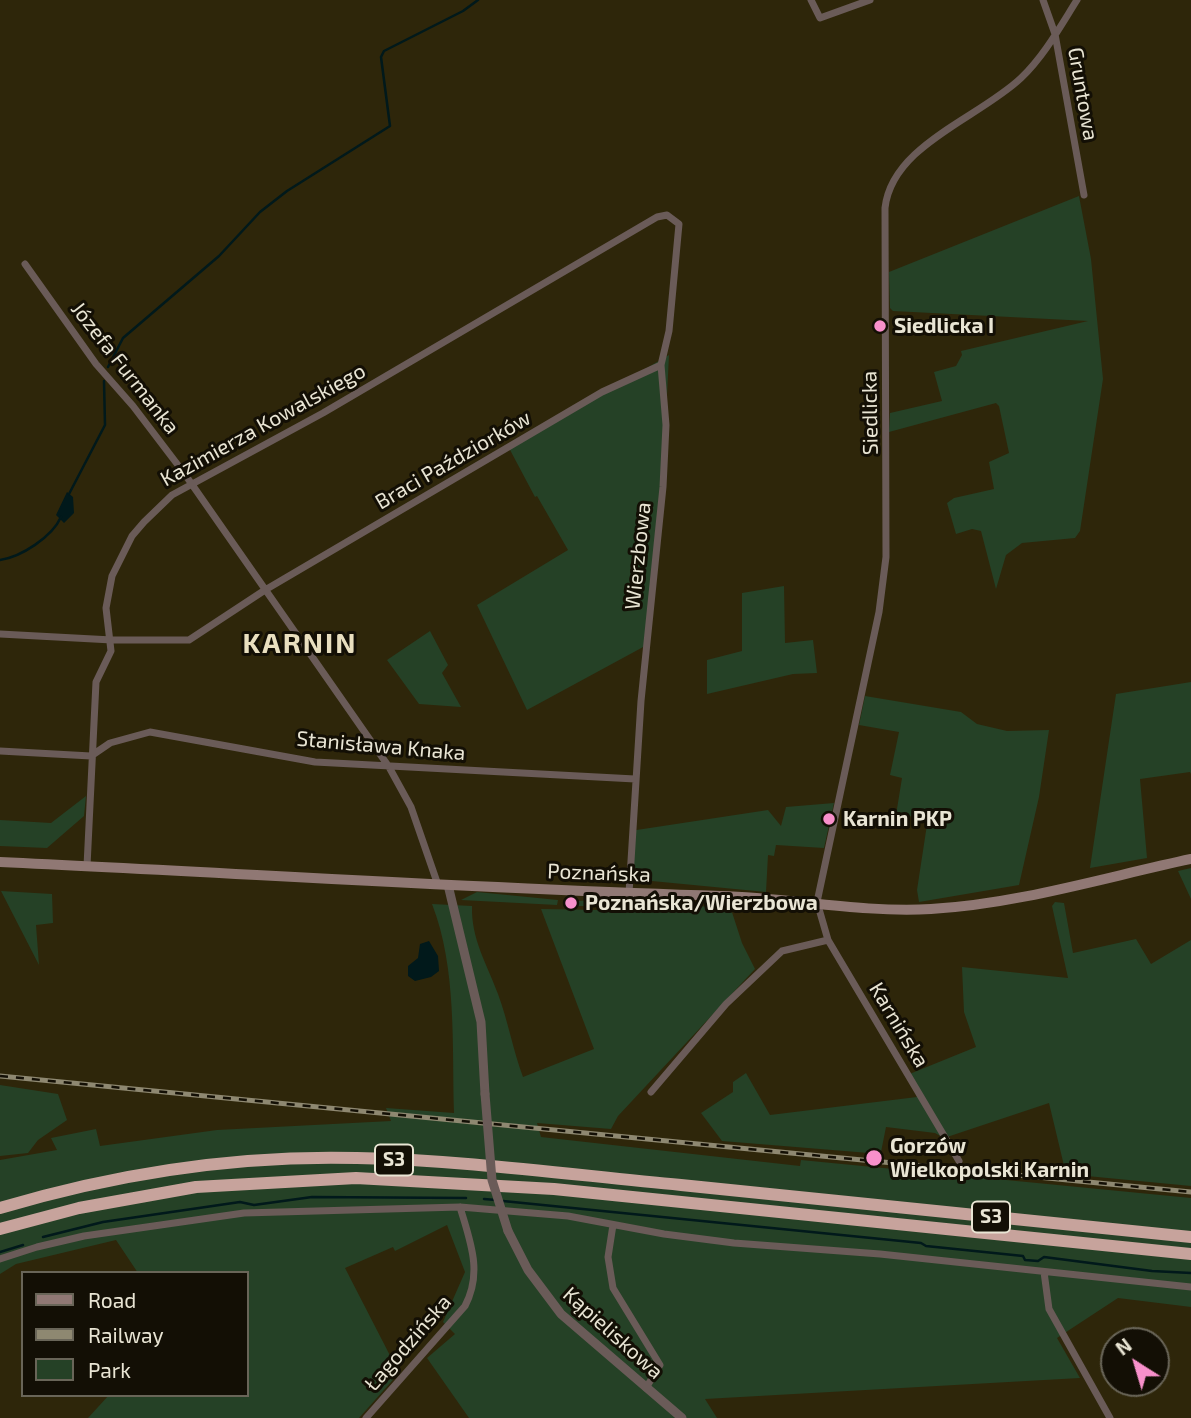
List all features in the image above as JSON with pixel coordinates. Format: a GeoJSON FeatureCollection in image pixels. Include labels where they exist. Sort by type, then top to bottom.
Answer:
{"type":"FeatureCollection","features":[{"type":"Feature","properties":{"kind":"highway","name":"S3"},"geometry":{"type":"LineString","coordinates":[[0,1208],[150,1173],[246,1162],[356,1157],[520,1169],[1191,1237]]}},
{"type":"Feature","properties":{"kind":"highway","name":"S3"},"geometry":{"type":"LineString","coordinates":[[0,1229],[91,1205],[196,1187],[356,1178],[579,1191],[1191,1254]]}},
{"type":"Feature","properties":{"kind":"main road","name":"Poznańska"},"geometry":{"type":"LineString","coordinates":[[0,862],[817,902],[892,909],[953,908],[1191,859]]}},
{"type":"Feature","properties":{"kind":"street"},"geometry":{"type":"LineString","coordinates":[[810,0],[820,18],[870,0]]}},
{"type":"Feature","properties":{"kind":"street","name":"Gruntowa"},"geometry":{"type":"LineString","coordinates":[[1044,0],[1055,34],[1084,195]]}},
{"type":"Feature","properties":{"kind":"street","name":"Siedlicka"},"geometry":{"type":"LineString","coordinates":[[817,902],[879,611],[886,557],[886,193],[903,164],[1012,87],[1036,62],[1077,0]]}},
{"type":"Feature","properties":{"kind":"street","name":"Kazimierza Kowalskiego"},"geometry":{"type":"LineString","coordinates":[[87,866],[96,682],[111,651],[112,640],[106,608],[113,576],[132,536],[156,508],[657,217],[667,215],[679,224]]}},
{"type":"Feature","properties":{"kind":"street","name":"Wierzbowa"},"geometry":{"type":"LineString","coordinates":[[629,893],[635,779],[663,487],[666,425],[661,365],[669,331],[679,224]]}},
{"type":"Feature","properties":{"kind":"street","name":"Józefa Furmanka"},"geometry":{"type":"LineString","coordinates":[[25,264],[96,364],[133,406],[192,486],[389,766],[411,807],[443,885]]}},
{"type":"Feature","properties":{"kind":"street","name":"Braci Paździorków"},"geometry":{"type":"LineString","coordinates":[[112,640],[189,640],[265,590],[602,392],[661,365]]}},
{"type":"Feature","properties":{"kind":"street"},"geometry":{"type":"LineString","coordinates":[[0,634],[112,640]]}},
{"type":"Feature","properties":{"kind":"street","name":"Stanisława Knaka"},"geometry":{"type":"LineString","coordinates":[[91,756],[99,747],[150,732],[315,762],[635,779]]}},
{"type":"Feature","properties":{"kind":"street"},"geometry":{"type":"LineString","coordinates":[[0,751],[91,756]]}},
{"type":"Feature","properties":{"kind":"street","name":"Kąpieliskowa"},"geometry":{"type":"LineString","coordinates":[[443,885],[481,1022],[492,1180],[508,1231],[528,1270],[561,1314],[682,1418]]}},
{"type":"Feature","properties":{"kind":"street","name":"Karnińska"},"geometry":{"type":"LineString","coordinates":[[817,902],[828,940],[958,1161]]}},
{"type":"Feature","properties":{"kind":"street"},"geometry":{"type":"LineString","coordinates":[[651,1092],[726,1004],[782,951],[828,940]]}},
{"type":"Feature","properties":{"kind":"street"},"geometry":{"type":"LineString","coordinates":[[0,1259],[84,1236],[244,1213],[460,1207],[568,1216],[734,1243],[880,1254],[1191,1287]]}},
{"type":"Feature","properties":{"kind":"street","name":"Łagodzińska"},"geometry":{"type":"LineString","coordinates":[[366,1418],[471,1295],[476,1269],[460,1207]]}},
{"type":"Feature","properties":{"kind":"street"},"geometry":{"type":"LineString","coordinates":[[613,1225],[608,1257],[613,1288],[660,1365],[659,1373],[646,1388]]}},
{"type":"Feature","properties":{"kind":"street"},"geometry":{"type":"LineString","coordinates":[[1044,1272],[1049,1309],[1110,1418]]}},
{"type":"Feature","properties":{"kind":"green space"},"geometry":{"type":"Polygon","coordinates":[[[1079,196],[1091,259],[1103,379],[1080,531],[1075,538],[1022,543],[1006,555],[996,589],[981,531],[972,529],[956,534],[947,503],[954,498],[994,489],[989,462],[1009,453],[999,406],[996,403],[889,432],[890,413],[942,401],[934,372],[956,366],[962,355],[961,351],[1088,321],[893,311],[890,308],[889,272],[1079,196]]]}},
{"type":"Feature","properties":{"kind":"green space"},"geometry":{"type":"Polygon","coordinates":[[[669,355],[661,516],[645,646],[527,710],[477,605],[568,550],[509,448],[669,355]]]}},
{"type":"Feature","properties":{"kind":"green space"},"geometry":{"type":"Polygon","coordinates":[[[784,586],[785,643],[813,640],[817,673],[793,674],[707,694],[707,660],[742,651],[742,593],[784,586]]]}},
{"type":"Feature","properties":{"kind":"green space"},"geometry":{"type":"Polygon","coordinates":[[[430,631],[448,665],[442,673],[461,707],[419,704],[387,660],[430,631]]]}},
{"type":"Feature","properties":{"kind":"green space"},"geometry":{"type":"Polygon","coordinates":[[[1191,682],[1191,774],[1140,779],[1147,858],[1090,868],[1116,694],[1191,682]]]}},
{"type":"Feature","properties":{"kind":"green space"},"geometry":{"type":"Polygon","coordinates":[[[865,696],[961,712],[977,724],[1007,731],[1049,730],[1039,797],[1019,885],[919,902],[917,890],[928,818],[896,815],[902,778],[890,775],[899,732],[859,725],[865,696]]]}},
{"type":"Feature","properties":{"kind":"green space"},"geometry":{"type":"Polygon","coordinates":[[[86,796],[84,816],[47,848],[0,846],[0,820],[51,823],[86,796]]]}},
{"type":"Feature","properties":{"kind":"green space"},"geometry":{"type":"Polygon","coordinates":[[[834,803],[824,848],[776,845],[774,856],[768,855],[766,892],[631,879],[630,831],[768,810],[781,826],[786,807],[834,803]]]}},
{"type":"Feature","properties":{"kind":"green space"},"geometry":{"type":"Polygon","coordinates":[[[1191,868],[1191,899],[1178,871],[1191,868]]]}},
{"type":"Feature","properties":{"kind":"green space"},"geometry":{"type":"Polygon","coordinates":[[[1,891],[52,894],[53,923],[36,925],[39,965],[1,891]]]}},
{"type":"Feature","properties":{"kind":"green space"},"geometry":{"type":"Polygon","coordinates":[[[477,892],[558,900],[557,905],[461,900],[477,892]]]}},
{"type":"Feature","properties":{"kind":"green space"},"geometry":{"type":"Polygon","coordinates":[[[615,898],[611,906],[577,906],[578,901],[615,898]]]}},
{"type":"Feature","properties":{"kind":"green space"},"geometry":{"type":"Polygon","coordinates":[[[1055,902],[1064,903],[1073,953],[1136,939],[1151,964],[1191,940],[1191,1186],[1066,1174],[1049,1103],[944,1138],[935,1133],[886,1127],[881,1152],[869,1153],[722,1141],[701,1113],[733,1092],[733,1082],[746,1073],[770,1115],[917,1097],[907,1075],[976,1047],[964,1012],[962,967],[1068,978],[1052,906],[1055,902]]]}},
{"type":"Feature","properties":{"kind":"green space"},"geometry":{"type":"Polygon","coordinates":[[[432,904],[472,906],[477,940],[502,1004],[523,1077],[594,1049],[541,909],[663,911],[662,907],[730,906],[742,943],[755,969],[618,1116],[611,1129],[537,1123],[541,1137],[800,1166],[801,1160],[1191,1198],[1191,1307],[1118,1298],[1057,1338],[1080,1378],[705,1399],[717,1418],[469,1418],[427,1358],[455,1334],[443,1322],[465,1272],[447,1225],[395,1251],[393,1247],[345,1268],[399,1373],[359,1418],[88,1418],[107,1397],[248,1397],[248,1271],[137,1271],[116,1240],[16,1264],[0,1274],[0,1160],[57,1150],[51,1138],[96,1129],[100,1146],[217,1130],[391,1121],[386,1108],[454,1113],[452,1007],[446,954],[432,904]]]}},
{"type":"Feature","properties":{"kind":"green space"},"geometry":{"type":"Polygon","coordinates":[[[0,1085],[58,1094],[67,1120],[38,1140],[28,1153],[0,1156],[0,1085]]]}},
{"type":"Feature","properties":{"kind":"water"},"geometry":{"type":"Polygon","coordinates":[[[67,492],[73,497],[74,513],[64,523],[56,515],[67,492]]]}},
{"type":"Feature","properties":{"kind":"water"},"geometry":{"type":"Polygon","coordinates":[[[429,941],[438,956],[439,971],[431,977],[415,981],[408,976],[408,966],[418,958],[420,944],[429,941]]]}},
{"type":"Feature","properties":{"kind":"waterway"},"geometry":{"type":"LineString","coordinates":[[108,367],[123,338],[219,256],[260,212],[287,191],[390,126],[381,57],[384,51],[463,11],[478,0]]}},
{"type":"Feature","properties":{"kind":"waterway"},"geometry":{"type":"LineString","coordinates":[[69,494],[105,425],[104,381]]}},
{"type":"Feature","properties":{"kind":"waterway"},"geometry":{"type":"LineString","coordinates":[[0,560],[17,555],[35,545],[51,532],[61,517]]}},
{"type":"Feature","properties":{"kind":"waterway"},"geometry":{"type":"LineString","coordinates":[[43,1237],[103,1222],[240,1202],[254,1205],[312,1197],[466,1198]]}},
{"type":"Feature","properties":{"kind":"waterway"},"geometry":{"type":"LineString","coordinates":[[484,1199],[496,1200]]}},
{"type":"Feature","properties":{"kind":"waterway"},"geometry":{"type":"LineString","coordinates":[[503,1201],[921,1243],[926,1246],[1023,1256],[1025,1260],[1038,1261],[1044,1257],[1152,1271],[1191,1273]]}},
{"type":"Feature","properties":{"kind":"waterway"},"geometry":{"type":"LineString","coordinates":[[0,1252],[23,1245]]}},
{"type":"Feature","properties":{"kind":"railway"},"geometry":{"type":"LineString","coordinates":[[0,1076],[1191,1192]]}},
{"type":"Feature","properties":{"kind":"place","name":"Siedlicka I"},"geometry":{"type":"Point","coordinates":[880,326]}},
{"type":"Feature","properties":{"kind":"place","name":"Karnin PKP"},"geometry":{"type":"Point","coordinates":[829,819]}},
{"type":"Feature","properties":{"kind":"place","name":"Poznańska/Wierzbowa"},"geometry":{"type":"Point","coordinates":[571,903]}},
{"type":"Feature","properties":{"kind":"place","name":"Gorzów Wielkopolski Karnin"},"geometry":{"type":"Point","coordinates":[874,1158]}},
{"type":"Feature","properties":{"kind":"district","name":"KARNIN"},"geometry":{"type":"Point","coordinates":[300,644]}}]}
